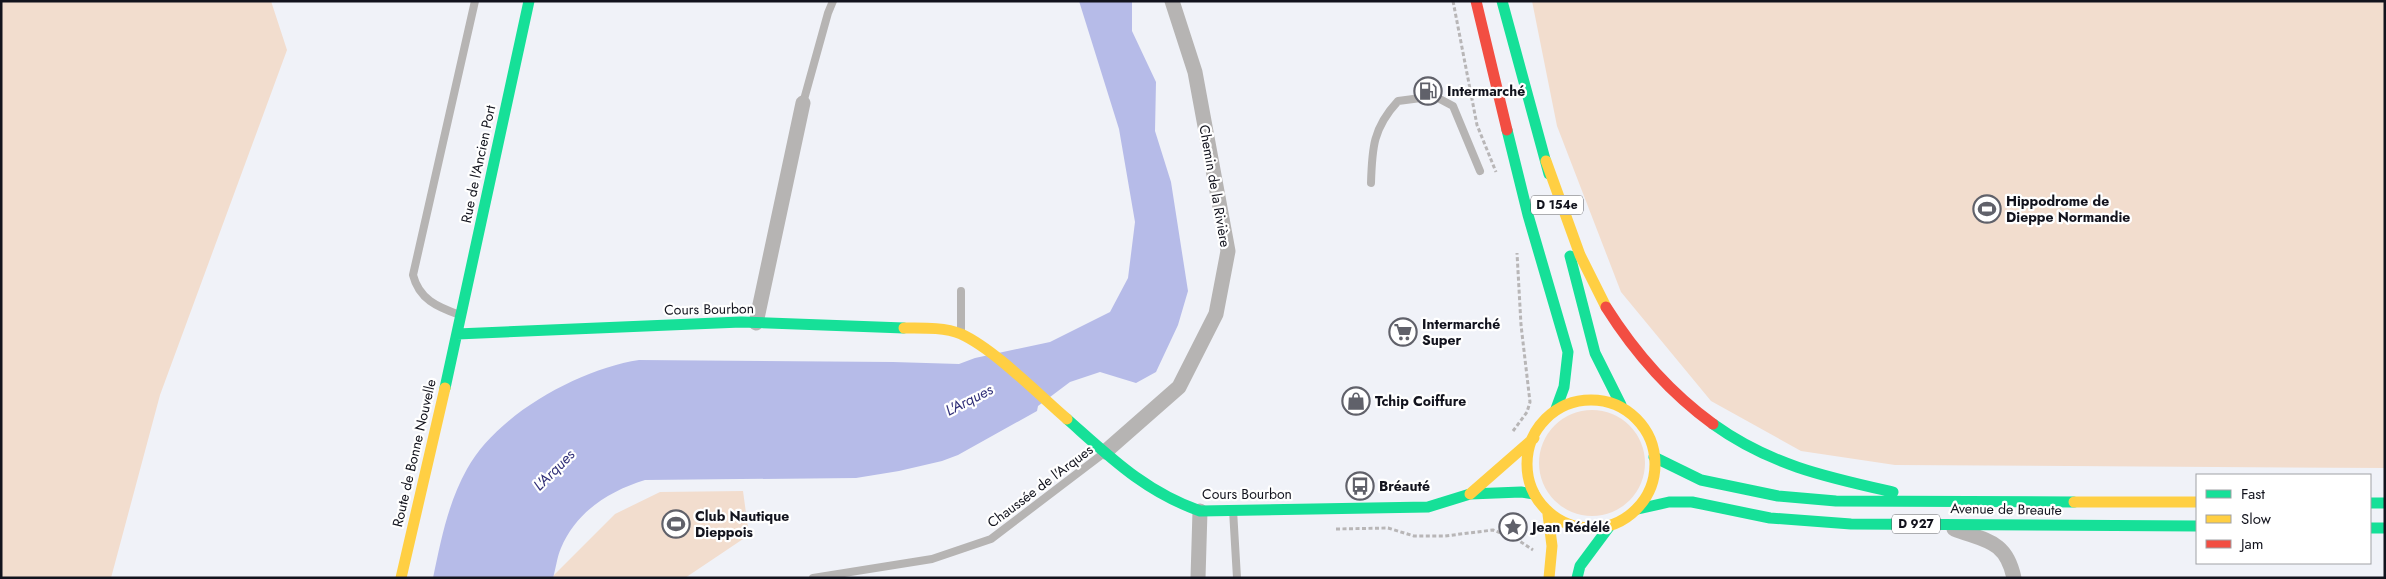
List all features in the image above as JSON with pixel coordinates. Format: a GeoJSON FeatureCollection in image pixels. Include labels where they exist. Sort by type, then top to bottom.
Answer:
{"type":"FeatureCollection","features":[{"type":"Feature","properties":{"kind":"main road","name":"Rue de l'Ancien Port"},"geometry":{"type":"LineString","coordinates":[[457,334],[529,1]]}},
{"type":"Feature","properties":{"kind":"main road","name":"D 154e"},"geometry":{"type":"LineString","coordinates":[[1476,1],[1528,215],[1568,352],[1564,388],[1556,409]]}},
{"type":"Feature","properties":{"kind":"main road","name":"D 154e"},"geometry":{"type":"LineString","coordinates":[[1502,1],[1546,161],[1595,353],[1621,406]]}},
{"type":"Feature","properties":{"kind":"main road"},"geometry":{"type":"LineString","coordinates":[[1546,161],[1588,270],[1606,308],[1641,360],[1707,422],[1773,459],[1821,476],[1928,500]]}},
{"type":"Feature","properties":{"kind":"main road","name":"Cours Bourbon"},"geometry":{"type":"LineString","coordinates":[[457,334],[756,323],[940,329],[961,334],[994,356],[1130,474],[1172,501],[1200,511],[1428,507],[1470,494],[1521,492],[1534,494]]}},
{"type":"Feature","properties":{"kind":"main road","name":"Route de Bonne Nouvelle"},"geometry":{"type":"LineString","coordinates":[[401,578],[457,334]]}},
{"type":"Feature","properties":{"kind":"main road"},"geometry":{"type":"LineString","coordinates":[[1602,399],[1621,406],[1641,424],[1652,445],[1654,457],[1653,480],[1647,496],[1638,509],[1630,516],[1610,527],[1594,530],[1570,526],[1548,514],[1534,494],[1528,476],[1528,456],[1534,438],[1556,409],[1573,400],[1602,399]]}},
{"type":"Feature","properties":{"kind":"main road","name":"Cours Bourbon"},"geometry":{"type":"LineString","coordinates":[[1470,494],[1534,438]]}},
{"type":"Feature","properties":{"kind":"main road","name":"Avenue de Breaute"},"geometry":{"type":"LineString","coordinates":[[1654,457],[1701,480],[1778,496],[1836,501],[2196,502]]}},
{"type":"Feature","properties":{"kind":"main road","name":"Avenue de Breaute"},"geometry":{"type":"LineString","coordinates":[[1638,509],[1669,502],[1692,502],[1770,518],[1851,524],[2196,526]]}},
{"type":"Feature","properties":{"kind":"main road"},"geometry":{"type":"LineString","coordinates":[[2371,503],[2385,503]]}},
{"type":"Feature","properties":{"kind":"main road"},"geometry":{"type":"LineString","coordinates":[[1548,514],[1552,561],[1549,578]]}},
{"type":"Feature","properties":{"kind":"main road"},"geometry":{"type":"LineString","coordinates":[[1577,578],[1580,566],[1610,527]]}},
{"type":"Feature","properties":{"kind":"main road"},"geometry":{"type":"LineString","coordinates":[[2371,528],[2385,528]]}},
{"type":"Feature","properties":{"kind":"street","name":"Chemin de la Rivière"},"geometry":{"type":"LineString","coordinates":[[1106,452],[1179,387],[1216,314],[1228,251],[1194,72],[1172,1]]}},
{"type":"Feature","properties":{"kind":"street"},"geometry":{"type":"LineString","coordinates":[[756,323],[803,103]]}},
{"type":"Feature","properties":{"kind":"street"},"geometry":{"type":"LineString","coordinates":[[1198,578],[1200,511]]}},
{"type":"Feature","properties":{"kind":"street"},"geometry":{"type":"LineString","coordinates":[[1938,524],[1998,545],[2010,560],[2014,578]]}},
{"type":"Feature","properties":{"kind":"lane"},"geometry":{"type":"LineString","coordinates":[[460,315],[436,306],[422,295],[416,288],[413,274],[475,1]]}},
{"type":"Feature","properties":{"kind":"lane"},"geometry":{"type":"LineString","coordinates":[[803,103],[833,1]]}},
{"type":"Feature","properties":{"kind":"lane"},"geometry":{"type":"LineString","coordinates":[[1436,96],[1453,106],[1480,171]]}},
{"type":"Feature","properties":{"kind":"lane"},"geometry":{"type":"LineString","coordinates":[[1371,183],[1372,150],[1382,118],[1398,101],[1421,98]]}},
{"type":"Feature","properties":{"kind":"lane"},"geometry":{"type":"LineString","coordinates":[[960,290],[961,334]]}},
{"type":"Feature","properties":{"kind":"lane","name":"Chaussée de l'Arques"},"geometry":{"type":"LineString","coordinates":[[813,578],[932,558],[991,539],[1106,452]]}},
{"type":"Feature","properties":{"kind":"lane"},"geometry":{"type":"LineString","coordinates":[[1233,510],[1237,578]]}},
{"type":"Feature","properties":{"kind":"path"},"geometry":{"type":"LineString","coordinates":[[1453,1],[1477,125],[1498,177]]}},
{"type":"Feature","properties":{"kind":"path"},"geometry":{"type":"LineString","coordinates":[[1511,434],[1527,412],[1530,402],[1521,325],[1517,249]]}},
{"type":"Feature","properties":{"kind":"path"},"geometry":{"type":"LineString","coordinates":[[1365,530],[1388,528],[1414,536],[1445,536],[1493,530],[1518,540],[1552,561]]}},
{"type":"Feature","properties":{"kind":"shaded area"},"geometry":{"type":"Polygon","coordinates":[[[1,1],[271,1],[287,50],[160,395],[111,578],[1,578],[1,1]]]}},
{"type":"Feature","properties":{"kind":"shaded area","name":"Hippodrome de Dieppe Normandie"},"geometry":{"type":"Polygon","coordinates":[[[1532,1],[2385,1],[2385,468],[1895,465],[1801,451],[1711,401],[1621,292],[1557,126],[1532,1]]]}},
{"type":"Feature","properties":{"kind":"shaded area"},"geometry":{"type":"Polygon","coordinates":[[[1592,410],[1612,414],[1629,426],[1641,443],[1645,463],[1641,483],[1629,500],[1612,512],[1592,516],[1572,512],[1555,500],[1543,483],[1539,463],[1543,443],[1555,426],[1572,414],[1592,410]]]}},
{"type":"Feature","properties":{"kind":"shaded area","name":"Club Nautique Dieppois"},"geometry":{"type":"Polygon","coordinates":[[[743,491],[749,535],[685,578],[551,578],[615,514],[660,492],[743,491]]]}},
{"type":"Feature","properties":{"kind":"water","name":"L'Arques"},"geometry":{"type":"Polygon","coordinates":[[[1079,1],[1132,1],[1132,31],[1156,82],[1155,131],[1171,182],[1188,291],[1178,325],[1156,372],[1136,383],[1100,372],[1070,382],[1038,406],[1037,411],[958,455],[942,461],[899,471],[856,478],[645,480],[607,497],[595,505],[575,524],[567,535],[558,555],[553,578],[433,578],[446,522],[455,495],[467,469],[481,449],[498,430],[542,397],[591,373],[639,360],[959,364],[975,358],[1050,342],[1110,312],[1128,278],[1135,222],[1119,129],[1079,1]]]}},
{"type":"Feature","properties":{"kind":"traffic: fast"},"geometry":{"type":"LineString","coordinates":[[445,388],[529,1]]}},
{"type":"Feature","properties":{"kind":"traffic: fast"},"geometry":{"type":"LineString","coordinates":[[1502,1],[1549,174]]}},
{"type":"Feature","properties":{"kind":"traffic: fast"},"geometry":{"type":"LineString","coordinates":[[1507,130],[1528,215],[1568,352],[1564,387],[1556,409]]}},
{"type":"Feature","properties":{"kind":"traffic: fast"},"geometry":{"type":"LineString","coordinates":[[1570,256],[1595,353],[1621,405]]}},
{"type":"Feature","properties":{"kind":"traffic: fast"},"geometry":{"type":"LineString","coordinates":[[457,334],[741,322],[904,328]]}},
{"type":"Feature","properties":{"kind":"traffic: fast"},"geometry":{"type":"LineString","coordinates":[[1067,419],[1129,472],[1162,494],[1200,511],[1428,507],[1470,494],[1521,492],[1534,494]]}},
{"type":"Feature","properties":{"kind":"traffic: fast"},"geometry":{"type":"LineString","coordinates":[[1713,424],[1734,438],[1777,460],[1822,475],[1893,492]]}},
{"type":"Feature","properties":{"kind":"traffic: fast"},"geometry":{"type":"LineString","coordinates":[[1654,457],[1701,480],[1778,496],[1836,501],[2074,502]]}},
{"type":"Feature","properties":{"kind":"traffic: fast"},"geometry":{"type":"LineString","coordinates":[[1638,509],[1669,502],[1692,502],[1770,518],[1851,524],[2196,526]]}},
{"type":"Feature","properties":{"kind":"traffic: fast"},"geometry":{"type":"LineString","coordinates":[[2371,503],[2385,503]]}},
{"type":"Feature","properties":{"kind":"traffic: fast"},"geometry":{"type":"LineString","coordinates":[[1577,578],[1580,566],[1609,527]]}},
{"type":"Feature","properties":{"kind":"traffic: fast"},"geometry":{"type":"LineString","coordinates":[[2371,528],[2385,528]]}},
{"type":"Feature","properties":{"kind":"traffic: slow"},"geometry":{"type":"LineString","coordinates":[[1546,161],[1580,255],[1606,307]]}},
{"type":"Feature","properties":{"kind":"traffic: slow"},"geometry":{"type":"LineString","coordinates":[[904,328],[947,330],[961,334],[974,341],[1001,361],[1067,419]]}},
{"type":"Feature","properties":{"kind":"traffic: slow"},"geometry":{"type":"LineString","coordinates":[[401,578],[445,388]]}},
{"type":"Feature","properties":{"kind":"traffic: slow"},"geometry":{"type":"LineString","coordinates":[[1591,400],[1604,401],[1616,405],[1636,419],[1650,439],[1654,451],[1655,464],[1654,477],[1650,489],[1636,509],[1616,523],[1604,527],[1591,528],[1578,527],[1566,523],[1546,509],[1532,489],[1528,477],[1527,464],[1528,451],[1532,439],[1546,419],[1566,405],[1578,401],[1591,400]]}},
{"type":"Feature","properties":{"kind":"traffic: slow"},"geometry":{"type":"LineString","coordinates":[[1470,494],[1534,438]]}},
{"type":"Feature","properties":{"kind":"traffic: slow"},"geometry":{"type":"LineString","coordinates":[[2074,502],[2196,502]]}},
{"type":"Feature","properties":{"kind":"traffic: slow"},"geometry":{"type":"LineString","coordinates":[[1548,514],[1552,546],[1549,578]]}},
{"type":"Feature","properties":{"kind":"traffic: jam"},"geometry":{"type":"LineString","coordinates":[[1476,1],[1507,130]]}},
{"type":"Feature","properties":{"kind":"traffic: jam"},"geometry":{"type":"LineString","coordinates":[[1606,307],[1654,371],[1682,399],[1713,424]]}},
{"type":"Feature","properties":{"kind":"place","name":"Intermarché"},"geometry":{"type":"Point","coordinates":[1428,91]}},
{"type":"Feature","properties":{"kind":"place","name":"Hippodrome de Dieppe Normandie"},"geometry":{"type":"Point","coordinates":[1987,209]}},
{"type":"Feature","properties":{"kind":"place","name":"Intermarché Super"},"geometry":{"type":"Point","coordinates":[1403,332]}},
{"type":"Feature","properties":{"kind":"place","name":"Tchip Coiffure"},"geometry":{"type":"Point","coordinates":[1356,401]}},
{"type":"Feature","properties":{"kind":"place","name":"Bréauté"},"geometry":{"type":"Point","coordinates":[1360,486]}},
{"type":"Feature","properties":{"kind":"place","name":"Club Nautique Dieppois"},"geometry":{"type":"Point","coordinates":[676,524]}},
{"type":"Feature","properties":{"kind":"place","name":"Jean Rédélé"},"geometry":{"type":"Point","coordinates":[1513,527]}}]}
